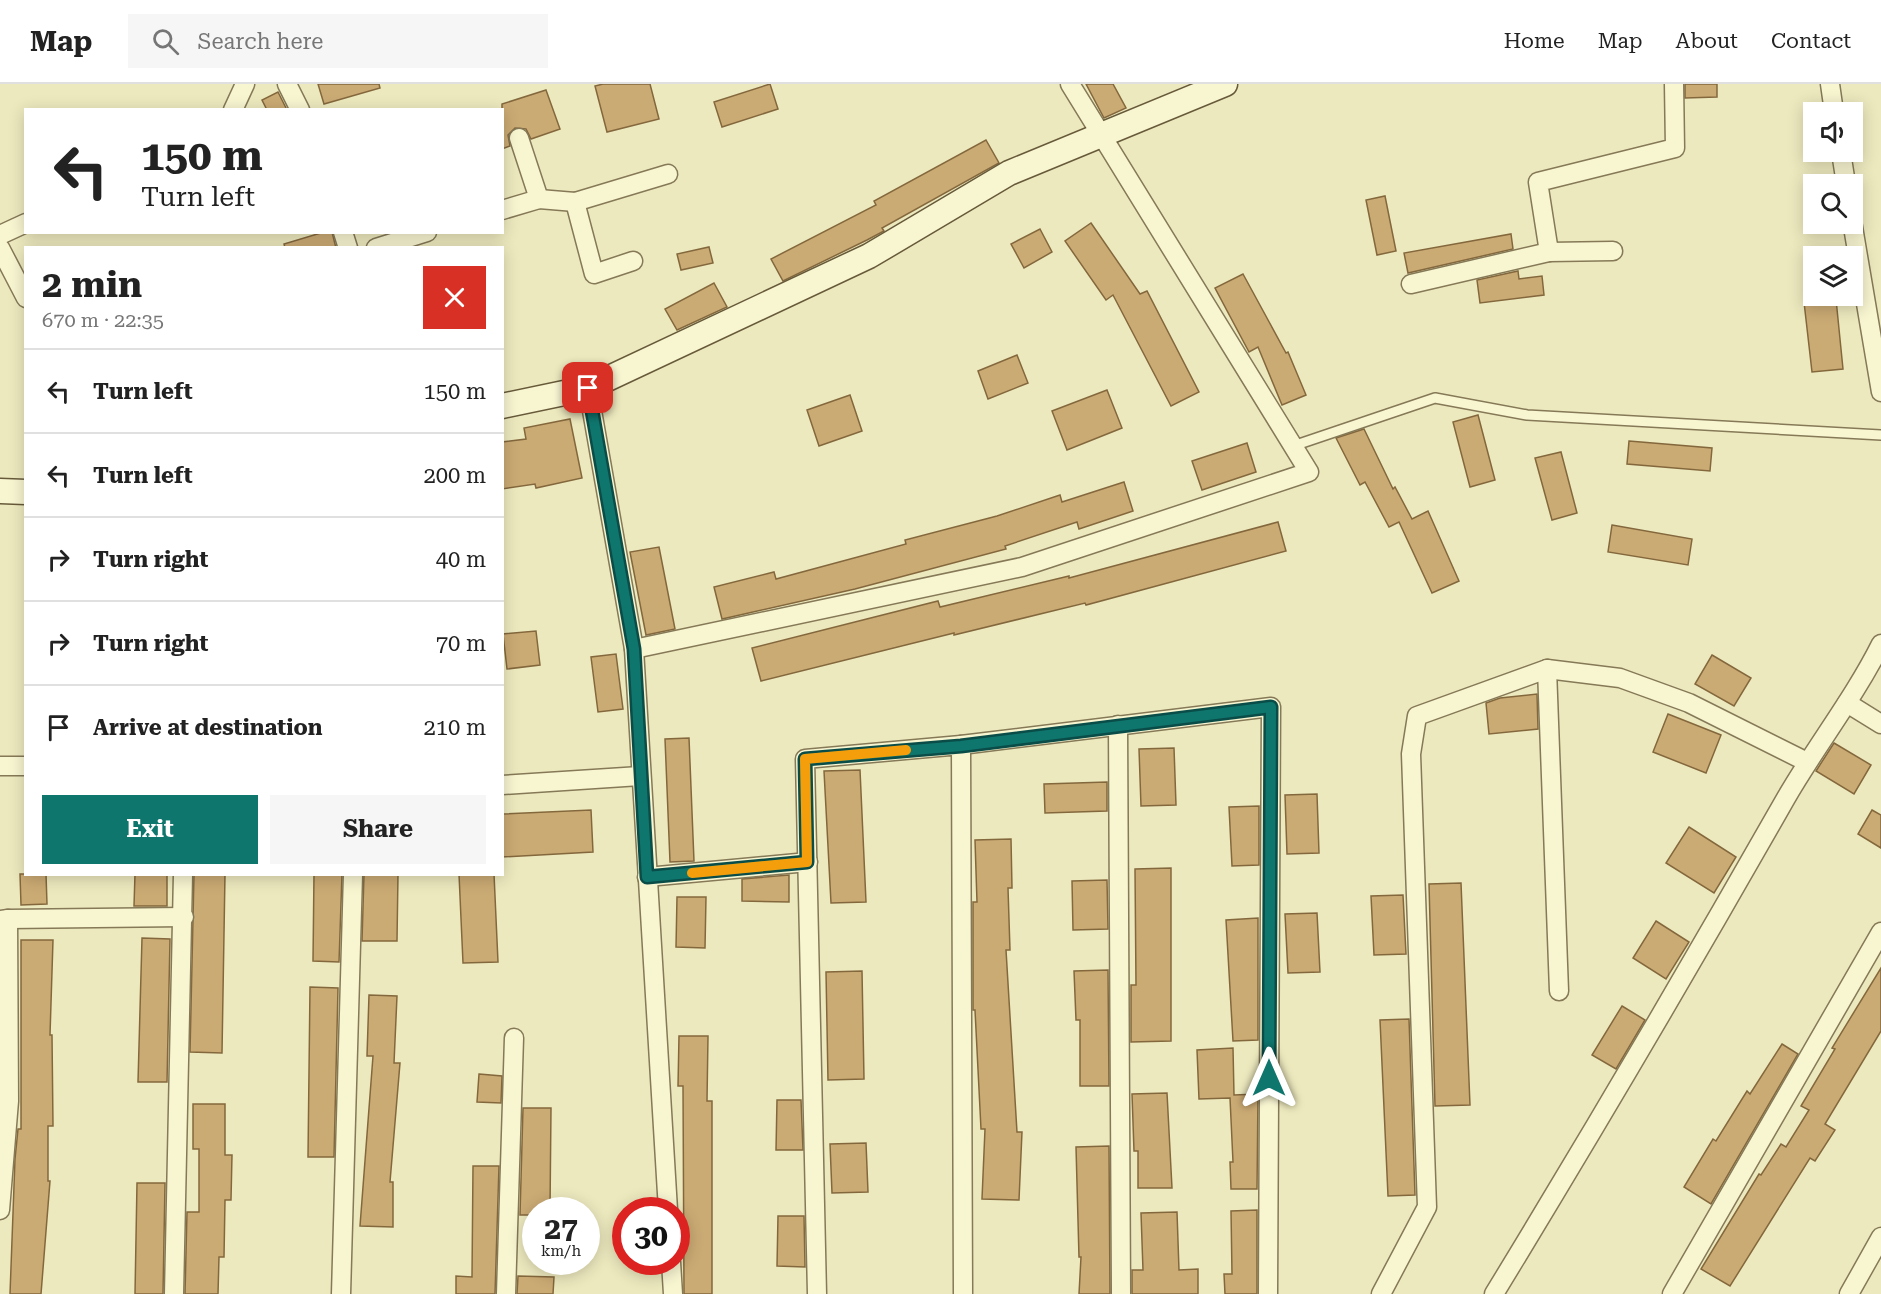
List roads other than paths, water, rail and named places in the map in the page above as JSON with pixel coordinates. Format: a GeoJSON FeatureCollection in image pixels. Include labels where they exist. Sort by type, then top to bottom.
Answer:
{"type":"FeatureCollection","features":[{"type":"Feature","properties":{"kind":"street"},"geometry":{"type":"LineString","coordinates":[[234,108],[245,84]]}},
{"type":"Feature","properties":{"kind":"street"},"geometry":{"type":"LineString","coordinates":[[287,84],[299,108]]}},
{"type":"Feature","properties":{"kind":"street"},"geometry":{"type":"LineString","coordinates":[[634,649],[1022,567],[1309,472],[1070,84]]}},
{"type":"Feature","properties":{"kind":"street"},"geometry":{"type":"LineString","coordinates":[[504,405],[588,388],[869,256],[1009,173],[1103,137],[1225,84]]}},
{"type":"Feature","properties":{"kind":"street"},"geometry":{"type":"LineString","coordinates":[[1550,252],[1538,182],[1675,148],[1674,84]]}},
{"type":"Feature","properties":{"kind":"street"},"geometry":{"type":"LineString","coordinates":[[1830,84],[1833,102]]}},
{"type":"Feature","properties":{"kind":"street"},"geometry":{"type":"LineString","coordinates":[[519,138],[539,199]]}},
{"type":"Feature","properties":{"kind":"street"},"geometry":{"type":"LineString","coordinates":[[504,209],[539,199],[575,202],[668,174]]}},
{"type":"Feature","properties":{"kind":"street"},"geometry":{"type":"LineString","coordinates":[[575,202],[594,274],[633,261]]}},
{"type":"Feature","properties":{"kind":"street"},"geometry":{"type":"LineString","coordinates":[[0,235],[24,224]]}},
{"type":"Feature","properties":{"kind":"street"},"geometry":{"type":"LineString","coordinates":[[382,246],[421,234]]}},
{"type":"Feature","properties":{"kind":"street"},"geometry":{"type":"LineString","coordinates":[[1854,234],[1881,392]]}},
{"type":"Feature","properties":{"kind":"street"},"geometry":{"type":"LineString","coordinates":[[0,248],[24,294]]}},
{"type":"Feature","properties":{"kind":"street"},"geometry":{"type":"LineString","coordinates":[[1411,284],[1550,252],[1613,251]]}},
{"type":"Feature","properties":{"kind":"street"},"geometry":{"type":"LineString","coordinates":[[588,388],[634,649],[667,1197]]}},
{"type":"Feature","properties":{"kind":"street"},"geometry":{"type":"LineString","coordinates":[[0,491],[24,492]]}},
{"type":"Feature","properties":{"kind":"street"},"geometry":{"type":"LineString","coordinates":[[1494,1294],[1630,1069],[1807,762],[1847,703],[1881,644]]}},
{"type":"Feature","properties":{"kind":"street"},"geometry":{"type":"LineString","coordinates":[[1381,1294],[1427,1207],[1411,754],[1417,716],[1547,669],[1620,678],[1689,703],[1807,762]]}},
{"type":"Feature","properties":{"kind":"street"},"geometry":{"type":"LineString","coordinates":[[1547,669],[1559,991]]}},
{"type":"Feature","properties":{"kind":"street"},"geometry":{"type":"LineString","coordinates":[[1847,703],[1881,724]]}},
{"type":"Feature","properties":{"kind":"street"},"geometry":{"type":"LineString","coordinates":[[817,1294],[805,759],[961,746],[1271,707],[1268,1294]]}},
{"type":"Feature","properties":{"kind":"street"},"geometry":{"type":"LineString","coordinates":[[1118,725],[1121,1294]]}},
{"type":"Feature","properties":{"kind":"street"},"geometry":{"type":"LineString","coordinates":[[961,746],[963,1294]]}},
{"type":"Feature","properties":{"kind":"street"},"geometry":{"type":"LineString","coordinates":[[0,766],[24,766]]}},
{"type":"Feature","properties":{"kind":"street"},"geometry":{"type":"LineString","coordinates":[[504,785],[640,776]]}},
{"type":"Feature","properties":{"kind":"street"},"geometry":{"type":"LineString","coordinates":[[647,877],[807,862]]}},
{"type":"Feature","properties":{"kind":"street"},"geometry":{"type":"LineString","coordinates":[[174,1294],[184,917],[183,876]]}},
{"type":"Feature","properties":{"kind":"street"},"geometry":{"type":"LineString","coordinates":[[341,1294],[353,876]]}},
{"type":"Feature","properties":{"kind":"street"},"geometry":{"type":"LineString","coordinates":[[0,1210],[4,1101],[4,920],[184,917]]}},
{"type":"Feature","properties":{"kind":"street"},"geometry":{"type":"LineString","coordinates":[[1672,1294],[1881,932]]}},
{"type":"Feature","properties":{"kind":"street"},"geometry":{"type":"LineString","coordinates":[[506,1294],[514,1038]]}},
{"type":"Feature","properties":{"kind":"street"},"geometry":{"type":"LineString","coordinates":[[1849,1294],[1881,1237]]}},
{"type":"Feature","properties":{"kind":"street"},"geometry":{"type":"LineString","coordinates":[[672,1275],[673,1294]]}},
{"type":"Feature","properties":{"kind":"lane"},"geometry":{"type":"LineString","coordinates":[[1293,446],[1435,398],[1527,415],[1881,435]]}}]}
